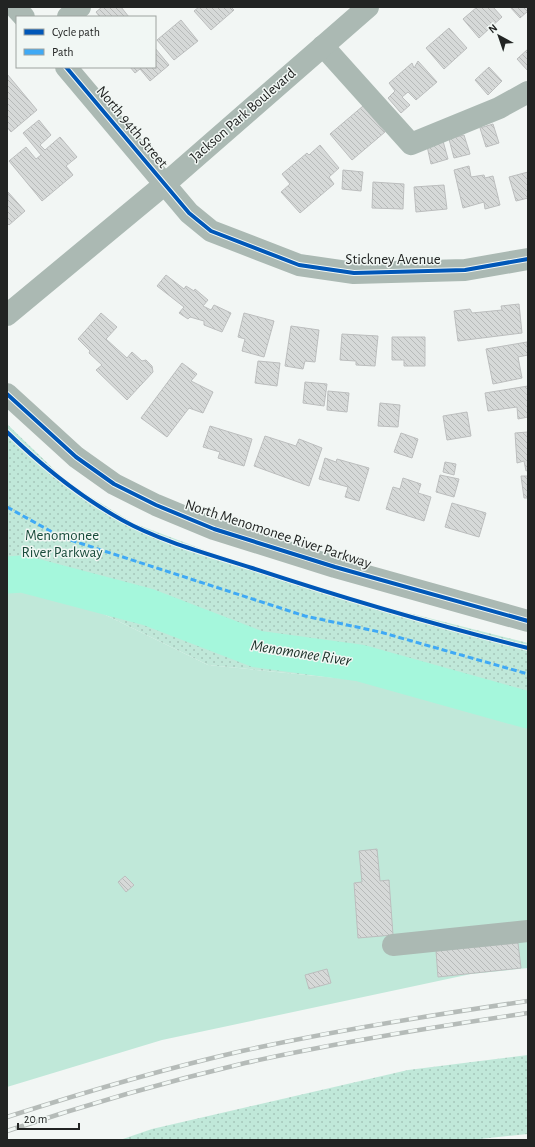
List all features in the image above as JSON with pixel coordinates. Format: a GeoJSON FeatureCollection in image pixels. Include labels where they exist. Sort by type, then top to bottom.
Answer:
{"type":"FeatureCollection","features":[{"type":"Feature","properties":{"kind":"street"},"geometry":{"type":"LineString","coordinates":[[15,7],[23,16]]}},
{"type":"Feature","properties":{"kind":"street"},"geometry":{"type":"LineString","coordinates":[[69,16],[80,7]]}},
{"type":"Feature","properties":{"kind":"street","name":"Jackson Park Boulevard"},"geometry":{"type":"LineString","coordinates":[[7,315],[165,184],[368,7]]}},
{"type":"Feature","properties":{"kind":"street"},"geometry":{"type":"LineString","coordinates":[[323,46],[411,144],[498,108],[528,92]]}},
{"type":"Feature","properties":{"kind":"street","name":"North 94th Street"},"geometry":{"type":"LineString","coordinates":[[67,68],[165,184]]}},
{"type":"Feature","properties":{"kind":"street","name":"Stickney Avenue"},"geometry":{"type":"LineString","coordinates":[[165,184],[189,213],[211,231],[299,265],[354,273],[465,270],[528,259]]}},
{"type":"Feature","properties":{"kind":"street","name":"North Menomonee River Parkway"},"geometry":{"type":"LineString","coordinates":[[7,394],[76,456],[114,484],[156,505],[214,529],[335,567],[528,621]]}},
{"type":"Feature","properties":{"kind":"street"},"geometry":{"type":"LineString","coordinates":[[393,945],[528,931]]}},
{"type":"Feature","properties":{"kind":"green space","name":"Menomonee River Parkway"},"geometry":{"type":"Polygon","coordinates":[[[7,424],[68,483],[133,523],[207,551],[353,599],[528,643],[528,722],[387,683],[208,665],[79,602],[14,588],[7,578],[7,424]]]}},
{"type":"Feature","properties":{"kind":"green space"},"geometry":{"type":"Polygon","coordinates":[[[7,578],[14,588],[79,602],[208,665],[387,683],[528,722],[528,968],[471,974],[162,1040],[7,1087],[7,578]]]}},
{"type":"Feature","properties":{"kind":"green space"},"geometry":{"type":"Polygon","coordinates":[[[528,1055],[528,1134],[470,1140],[120,1140],[152,1129],[408,1070],[528,1055]]]}},
{"type":"Feature","properties":{"kind":"building"},"geometry":{"type":"Polygon","coordinates":[[[102,7],[121,7],[128,16],[99,16],[96,12],[102,7]]]}},
{"type":"Feature","properties":{"kind":"building"},"geometry":{"type":"Polygon","coordinates":[[[199,7],[231,7],[234,10],[211,30],[194,11],[199,7]]]}},
{"type":"Feature","properties":{"kind":"building"},"geometry":{"type":"Polygon","coordinates":[[[477,7],[493,7],[502,17],[479,38],[463,19],[477,7]]]}},
{"type":"Feature","properties":{"kind":"building"},"geometry":{"type":"Polygon","coordinates":[[[510,7],[528,7],[528,11],[520,18],[510,7]]]}},
{"type":"Feature","properties":{"kind":"building"},"geometry":{"type":"Polygon","coordinates":[[[181,20],[198,41],[174,60],[157,40],[181,20]]]}},
{"type":"Feature","properties":{"kind":"building"},"geometry":{"type":"Polygon","coordinates":[[[449,28],[467,48],[444,69],[426,48],[449,28]]]}},
{"type":"Feature","properties":{"kind":"building"},"geometry":{"type":"Polygon","coordinates":[[[156,49],[169,65],[150,81],[140,69],[135,73],[131,68],[156,68],[156,49]]]}},
{"type":"Feature","properties":{"kind":"building"},"geometry":{"type":"Polygon","coordinates":[[[528,49],[528,71],[517,59],[528,49]]]}},
{"type":"Feature","properties":{"kind":"building"},"geometry":{"type":"Polygon","coordinates":[[[418,61],[437,82],[416,100],[408,92],[402,97],[410,105],[401,113],[388,98],[395,91],[389,83],[412,63],[414,68],[418,61]]]}},
{"type":"Feature","properties":{"kind":"building"},"geometry":{"type":"Polygon","coordinates":[[[489,67],[502,81],[488,95],[475,80],[489,67]]]}},
{"type":"Feature","properties":{"kind":"building"},"geometry":{"type":"Polygon","coordinates":[[[7,74],[37,110],[11,132],[7,127],[7,74]]]}},
{"type":"Feature","properties":{"kind":"building"},"geometry":{"type":"Polygon","coordinates":[[[363,106],[385,132],[352,160],[330,134],[363,106]]]}},
{"type":"Feature","properties":{"kind":"building"},"geometry":{"type":"Polygon","coordinates":[[[39,120],[51,135],[40,145],[45,150],[60,137],[77,157],[66,166],[73,175],[42,201],[9,161],[26,147],[36,159],[41,155],[23,133],[39,120]]]}},
{"type":"Feature","properties":{"kind":"building"},"geometry":{"type":"Polygon","coordinates":[[[493,124],[499,143],[486,147],[480,128],[493,124]]]}},
{"type":"Feature","properties":{"kind":"building"},"geometry":{"type":"Polygon","coordinates":[[[464,135],[470,154],[454,158],[449,139],[464,135]]]}},
{"type":"Feature","properties":{"kind":"building"},"geometry":{"type":"Polygon","coordinates":[[[443,141],[448,159],[431,164],[427,146],[443,141]]]}},
{"type":"Feature","properties":{"kind":"building"},"geometry":{"type":"Polygon","coordinates":[[[320,145],[339,168],[329,177],[334,184],[300,213],[281,192],[290,184],[282,174],[307,153],[309,155],[320,145]]]}},
{"type":"Feature","properties":{"kind":"building"},"geometry":{"type":"Polygon","coordinates":[[[469,166],[471,177],[484,175],[485,178],[493,176],[500,205],[485,209],[484,202],[463,208],[454,170],[469,166]]]}},
{"type":"Feature","properties":{"kind":"building"},"geometry":{"type":"Polygon","coordinates":[[[343,170],[363,172],[361,191],[342,189],[343,170]]]}},
{"type":"Feature","properties":{"kind":"building"},"geometry":{"type":"Polygon","coordinates":[[[528,172],[528,198],[516,201],[509,177],[528,172]]]}},
{"type":"Feature","properties":{"kind":"building"},"geometry":{"type":"Polygon","coordinates":[[[373,182],[404,184],[403,209],[372,208],[373,182]]]}},
{"type":"Feature","properties":{"kind":"building"},"geometry":{"type":"Polygon","coordinates":[[[444,185],[447,209],[416,212],[414,187],[444,185]]]}},
{"type":"Feature","properties":{"kind":"building"},"geometry":{"type":"Polygon","coordinates":[[[8,192],[25,211],[9,225],[7,223],[8,192]]]}},
{"type":"Feature","properties":{"kind":"building"},"geometry":{"type":"Polygon","coordinates":[[[166,275],[184,289],[186,286],[194,291],[195,289],[208,300],[203,306],[211,310],[214,305],[231,313],[222,332],[204,325],[204,321],[190,317],[188,319],[179,313],[184,307],[157,286],[166,275]]]}},
{"type":"Feature","properties":{"kind":"building"},"geometry":{"type":"Polygon","coordinates":[[[519,304],[522,333],[458,341],[454,311],[470,309],[472,313],[502,310],[501,306],[519,304]]]}},
{"type":"Feature","properties":{"kind":"building"},"geometry":{"type":"Polygon","coordinates":[[[101,313],[117,327],[106,339],[127,358],[132,352],[142,361],[146,360],[152,366],[153,372],[127,400],[96,370],[102,365],[89,353],[90,351],[78,339],[101,313]]]}},
{"type":"Feature","properties":{"kind":"building"},"geometry":{"type":"Polygon","coordinates":[[[244,313],[274,321],[264,357],[242,351],[245,339],[238,337],[244,313]]]}},
{"type":"Feature","properties":{"kind":"building"},"geometry":{"type":"Polygon","coordinates":[[[291,326],[319,330],[315,362],[305,361],[303,369],[285,366],[291,326]]]}},
{"type":"Feature","properties":{"kind":"building"},"geometry":{"type":"Polygon","coordinates":[[[342,334],[378,336],[375,366],[356,365],[356,361],[340,360],[342,334]]]}},
{"type":"Feature","properties":{"kind":"building"},"geometry":{"type":"Polygon","coordinates":[[[392,337],[425,337],[425,366],[404,366],[404,360],[392,360],[392,337]]]}},
{"type":"Feature","properties":{"kind":"building"},"geometry":{"type":"Polygon","coordinates":[[[527,342],[528,355],[518,357],[522,378],[493,384],[486,349],[527,342]]]}},
{"type":"Feature","properties":{"kind":"building"},"geometry":{"type":"Polygon","coordinates":[[[258,361],[280,363],[277,386],[255,383],[258,361]]]}},
{"type":"Feature","properties":{"kind":"building"},"geometry":{"type":"Polygon","coordinates":[[[182,363],[197,374],[191,381],[213,392],[203,413],[189,408],[167,437],[141,418],[182,363]]]}},
{"type":"Feature","properties":{"kind":"building"},"geometry":{"type":"Polygon","coordinates":[[[305,382],[327,384],[324,406],[303,403],[305,382]]]}},
{"type":"Feature","properties":{"kind":"building"},"geometry":{"type":"Polygon","coordinates":[[[528,386],[528,417],[518,419],[517,407],[488,411],[485,393],[528,386]]]}},
{"type":"Feature","properties":{"kind":"building"},"geometry":{"type":"Polygon","coordinates":[[[328,391],[349,393],[347,412],[327,410],[328,391]]]}},
{"type":"Feature","properties":{"kind":"building"},"geometry":{"type":"Polygon","coordinates":[[[380,403],[400,405],[398,427],[378,426],[380,403]]]}},
{"type":"Feature","properties":{"kind":"building"},"geometry":{"type":"Polygon","coordinates":[[[467,412],[471,436],[447,440],[443,416],[467,412]]]}},
{"type":"Feature","properties":{"kind":"building"},"geometry":{"type":"Polygon","coordinates":[[[210,426],[252,439],[244,466],[218,458],[220,452],[203,447],[210,426]]]}},
{"type":"Feature","properties":{"kind":"building"},"geometry":{"type":"Polygon","coordinates":[[[528,432],[528,470],[526,471],[524,461],[517,463],[515,433],[528,432]]]}},
{"type":"Feature","properties":{"kind":"building"},"geometry":{"type":"Polygon","coordinates":[[[401,433],[418,439],[412,458],[394,452],[401,433]]]}},
{"type":"Feature","properties":{"kind":"building"},"geometry":{"type":"Polygon","coordinates":[[[265,436],[296,446],[299,439],[322,448],[309,486],[254,466],[265,436]]]}},
{"type":"Feature","properties":{"kind":"building"},"geometry":{"type":"Polygon","coordinates":[[[325,458],[336,462],[337,459],[369,468],[359,501],[345,497],[348,487],[319,479],[325,458]]]}},
{"type":"Feature","properties":{"kind":"building"},"geometry":{"type":"Polygon","coordinates":[[[445,462],[456,464],[454,475],[443,472],[445,462]]]}},
{"type":"Feature","properties":{"kind":"building"},"geometry":{"type":"Polygon","coordinates":[[[440,475],[459,479],[454,497],[436,492],[440,475]]]}},
{"type":"Feature","properties":{"kind":"building"},"geometry":{"type":"Polygon","coordinates":[[[521,476],[528,476],[528,498],[524,498],[521,476]]]}},
{"type":"Feature","properties":{"kind":"building"},"geometry":{"type":"Polygon","coordinates":[[[403,478],[421,484],[418,493],[431,497],[424,521],[386,509],[393,487],[400,489],[403,478]]]}},
{"type":"Feature","properties":{"kind":"building"},"geometry":{"type":"Polygon","coordinates":[[[452,503],[486,513],[479,537],[445,527],[452,503]]]}},
{"type":"Feature","properties":{"kind":"building"},"geometry":{"type":"Polygon","coordinates":[[[377,849],[380,881],[389,880],[393,935],[358,938],[354,883],[362,882],[359,851],[377,849]]]}},
{"type":"Feature","properties":{"kind":"building"},"geometry":{"type":"Polygon","coordinates":[[[125,876],[134,885],[126,892],[118,882],[125,876]]]}},
{"type":"Feature","properties":{"kind":"building"},"geometry":{"type":"Polygon","coordinates":[[[518,943],[521,968],[438,977],[436,951],[518,943]]]}},
{"type":"Feature","properties":{"kind":"building"},"geometry":{"type":"Polygon","coordinates":[[[327,969],[331,983],[309,989],[305,975],[327,969]]]}},
{"type":"Feature","properties":{"kind":"waterway","name":"Menomonee River"},"geometry":{"type":"LineString","coordinates":[[7,575],[23,574],[148,607],[257,649],[360,663],[528,710]]}},
{"type":"Feature","properties":{"kind":"railway"},"geometry":{"type":"LineString","coordinates":[[7,1117],[124,1081],[242,1051],[385,1023],[528,1001]]}},
{"type":"Feature","properties":{"kind":"railway"},"geometry":{"type":"LineString","coordinates":[[7,1131],[125,1094],[245,1063],[386,1035],[528,1013]]}},
{"type":"Feature","properties":{"kind":"marked path"},"geometry":{"type":"LineString","coordinates":[[7,507],[61,537],[305,616],[380,632],[528,674]]}},
{"type":"Feature","properties":{"kind":"cycle path"},"geometry":{"type":"LineString","coordinates":[[67,68],[189,213],[211,231],[299,265],[354,273],[465,270],[528,259]]}},
{"type":"Feature","properties":{"kind":"cycle path"},"geometry":{"type":"LineString","coordinates":[[7,394],[76,457],[114,484],[156,505],[214,529],[335,567],[528,621]]}},
{"type":"Feature","properties":{"kind":"cycle path"},"geometry":{"type":"LineString","coordinates":[[7,432],[34,457],[76,491],[106,511],[153,535],[355,600],[458,630],[528,648]]}}]}
